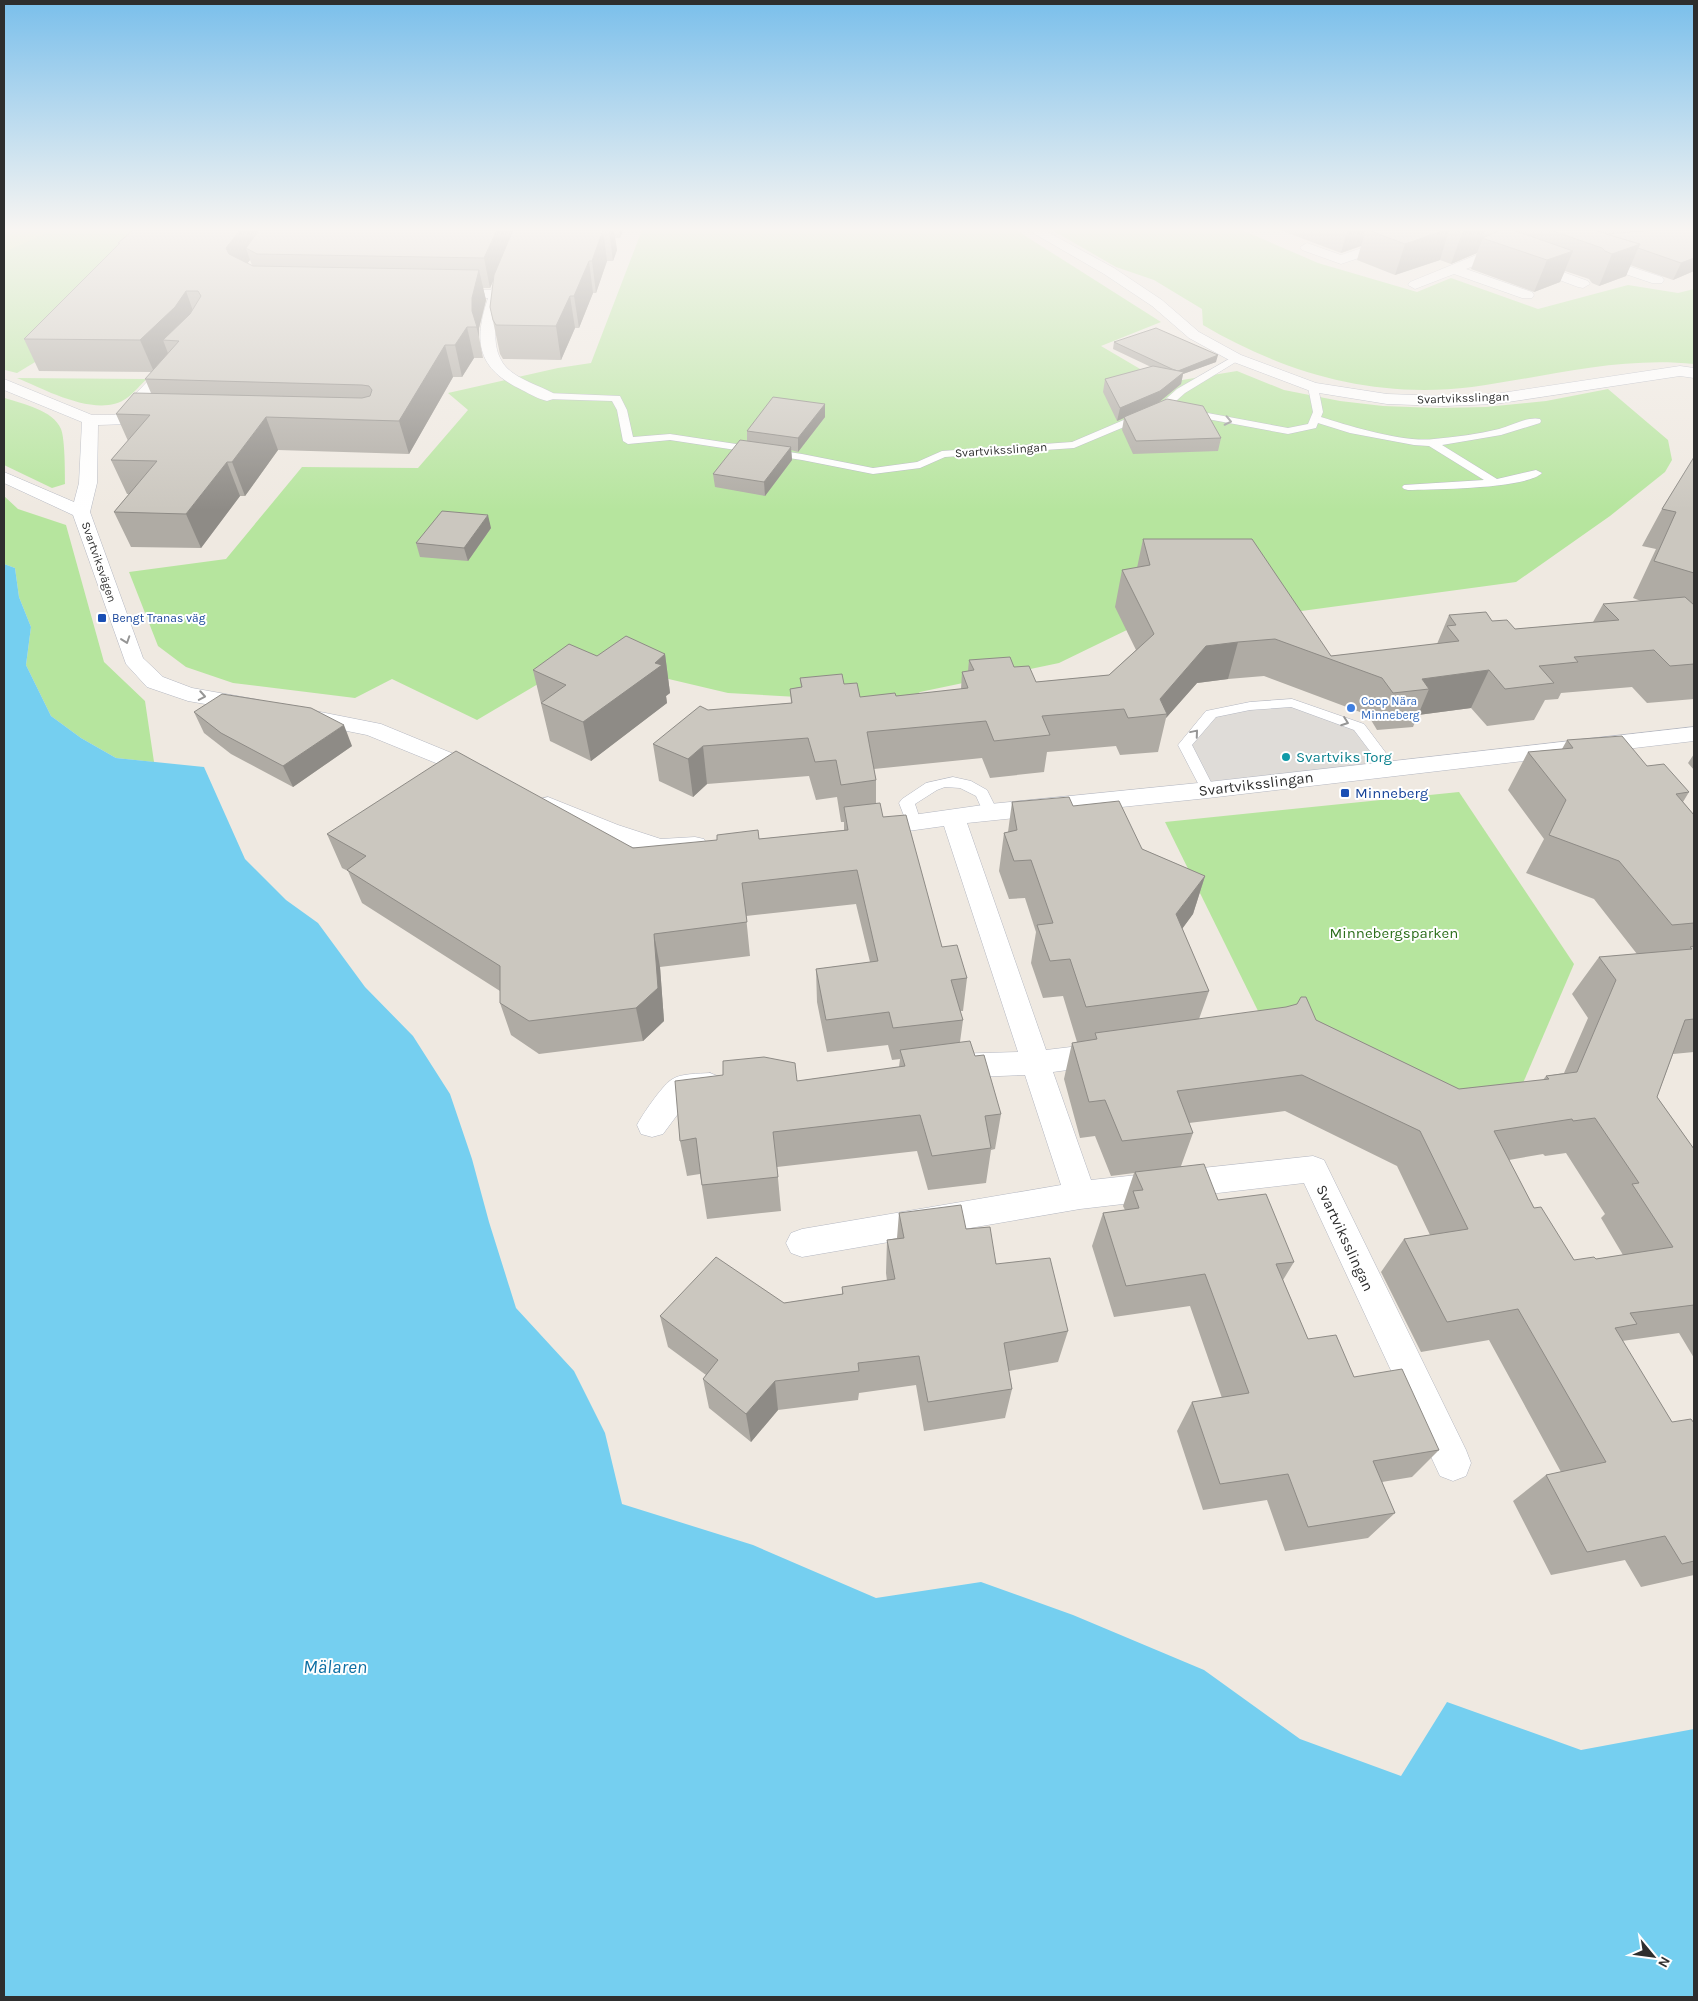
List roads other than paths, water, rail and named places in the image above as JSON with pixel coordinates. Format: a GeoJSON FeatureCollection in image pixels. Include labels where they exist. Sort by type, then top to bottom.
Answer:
{"type":"FeatureCollection","features":[{"type":"Feature","properties":{"kind":"street"},"geometry":{"type":"LineString","coordinates":[[490,323],[487,335],[493,362],[501,371],[546,396]]}},
{"type":"Feature","properties":{"kind":"street","name":"Svartviksslingan"},"geometry":{"type":"LineString","coordinates":[[1181,323],[1194,335],[1236,358],[1313,387],[1387,399],[1486,400],[1680,371],[1694,373]]}},
{"type":"Feature","properties":{"kind":"street"},"geometry":{"type":"LineString","coordinates":[[121,418],[188,348]]}},
{"type":"Feature","properties":{"kind":"street"},"geometry":{"type":"LineString","coordinates":[[4,384],[90,420],[121,418],[169,419]]}},
{"type":"Feature","properties":{"kind":"street","name":"Svartviksvägen"},"geometry":{"type":"LineString","coordinates":[[90,420],[88,483],[81,512],[133,660],[156,682],[180,691],[373,729],[457,762],[497,782]]}},
{"type":"Feature","properties":{"kind":"street"},"geometry":{"type":"LineString","coordinates":[[4,477],[81,512]]}},
{"type":"Feature","properties":{"kind":"street","name":"Svartviksslingan"},"geometry":{"type":"LineString","coordinates":[[850,831],[990,812],[1208,790],[1694,734]]}},
{"type":"Feature","properties":{"kind":"street"},"geometry":{"type":"LineString","coordinates":[[1618,742],[1634,760]]}},
{"type":"Feature","properties":{"kind":"street"},"geometry":{"type":"LineString","coordinates":[[530,797],[609,831],[662,847],[717,844]]}},
{"type":"Feature","properties":{"kind":"street"},"geometry":{"type":"LineString","coordinates":[[953,817],[1080,1195]]}},
{"type":"Feature","properties":{"kind":"street"},"geometry":{"type":"LineString","coordinates":[[921,1070],[960,1065],[1035,1064],[1133,1050]]}},
{"type":"Feature","properties":{"kind":"street"},"geometry":{"type":"LineString","coordinates":[[652,1125],[681,1088],[738,1082]]}},
{"type":"Feature","properties":{"kind":"street","name":"Svartviksslingan"},"geometry":{"type":"LineString","coordinates":[[802,1242],[1080,1195],[1313,1169],[1453,1464]]}},
{"type":"Feature","properties":{"kind":"lane","name":"Svartviksslingan"},"geometry":{"type":"LineString","coordinates":[[546,396],[616,398],[622,410],[628,441],[670,437],[772,452],[873,471],[920,465],[942,454],[1074,445],[1163,407],[1181,391],[1236,358]]}},
{"type":"Feature","properties":{"kind":"lane"},"geometry":{"type":"LineString","coordinates":[[1163,407],[1288,431],[1312,426],[1318,412],[1313,387]]}},
{"type":"Feature","properties":{"kind":"lane"},"geometry":{"type":"LineString","coordinates":[[1315,419],[1350,430],[1414,442],[1432,443],[1501,432],[1536,421]]}},
{"type":"Feature","properties":{"kind":"lane"},"geometry":{"type":"LineString","coordinates":[[1432,443],[1496,483]]}},
{"type":"Feature","properties":{"kind":"lane"},"geometry":{"type":"LineString","coordinates":[[1408,487],[1496,483],[1536,473]]}},
{"type":"Feature","properties":{"kind":"lane"},"geometry":{"type":"LineString","coordinates":[[1208,790],[1185,745],[1211,714],[1250,706],[1292,703],[1359,727],[1390,768]]}},
{"type":"Feature","properties":{"kind":"lane"},"geometry":{"type":"LineString","coordinates":[[914,822],[907,803],[918,792],[937,784],[960,783],[982,793],[990,812]]}},
{"type":"Feature","properties":{"kind":"water","name":"Mälaren"},"geometry":{"type":"Polygon","coordinates":[[[4,564],[15,568],[19,597],[31,627],[26,665],[51,716],[81,738],[116,758],[204,767],[245,859],[286,900],[318,923],[365,987],[413,1036],[450,1094],[472,1159],[489,1222],[516,1308],[574,1371],[605,1433],[622,1504],[753,1545],[876,1598],[981,1582],[1073,1615],[1204,1670],[1300,1739],[1401,1776],[1447,1702],[1581,1750],[1694,1729],[1694,1997],[4,1997],[4,564]]]}},
{"type":"Feature","properties":{"kind":"place","name":"Bengt Tranas väg"},"geometry":{"type":"Point","coordinates":[102,618]}},
{"type":"Feature","properties":{"kind":"place","name":"Coop Nära Minneberg"},"geometry":{"type":"Point","coordinates":[1351,708]}},
{"type":"Feature","properties":{"kind":"place","name":"Svartviks Torg"},"geometry":{"type":"Point","coordinates":[1286,757]}},
{"type":"Feature","properties":{"kind":"place","name":"Minneberg"},"geometry":{"type":"Point","coordinates":[1345,793]}},
{"type":"Feature","properties":{"kind":"park label","name":"Minnebergsparken"},"geometry":{"type":"Point","coordinates":[1394,933]}}]}
